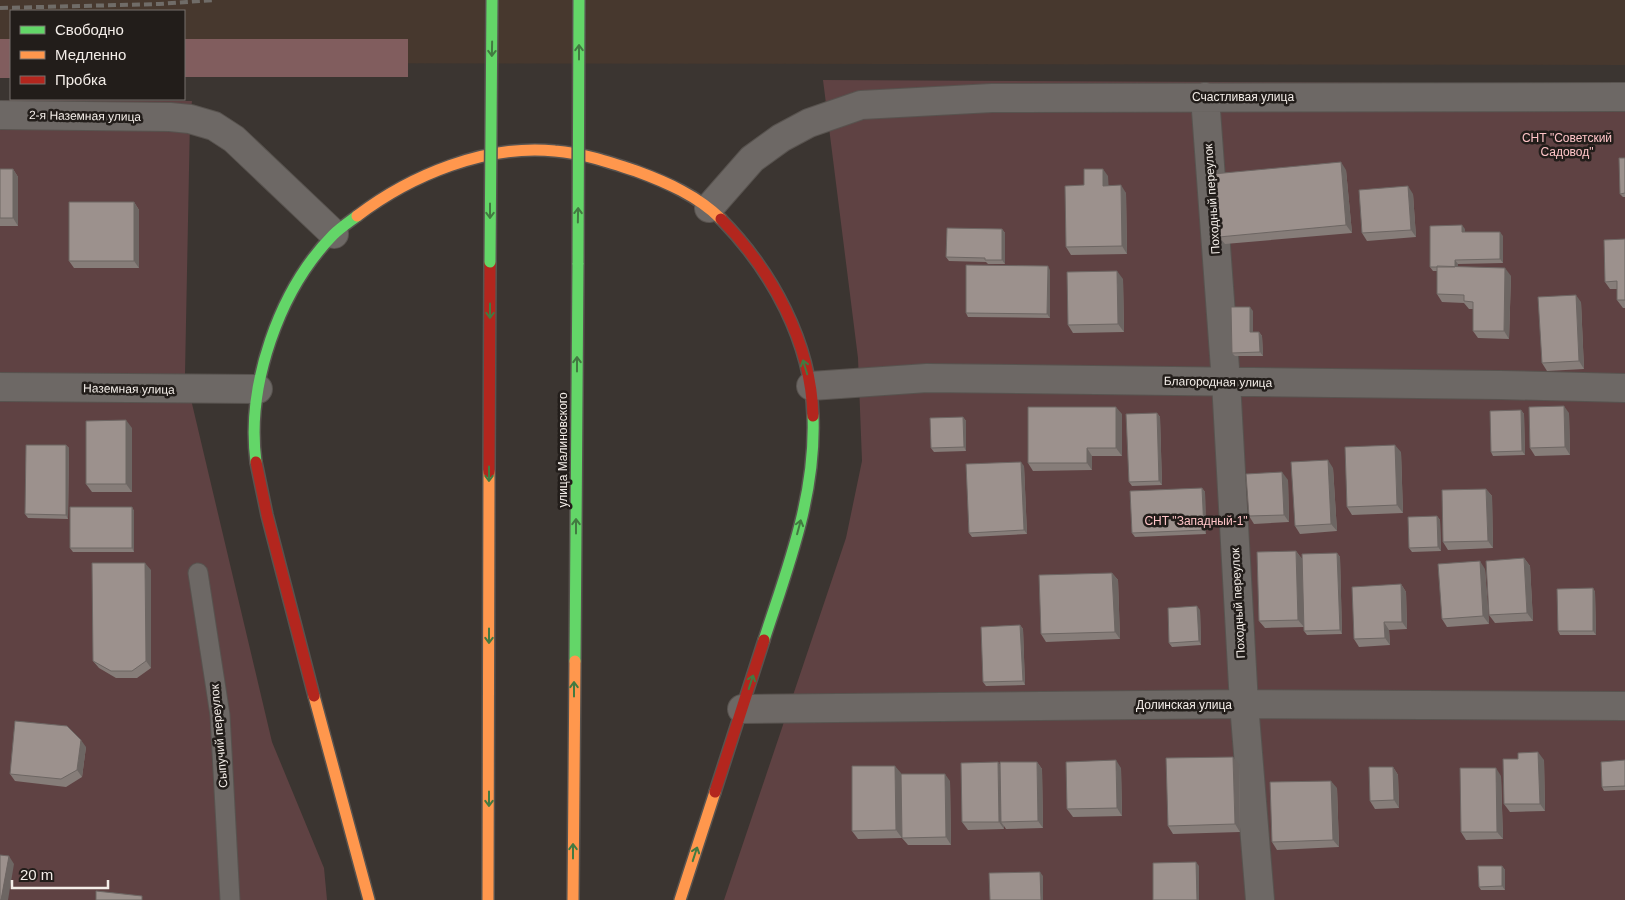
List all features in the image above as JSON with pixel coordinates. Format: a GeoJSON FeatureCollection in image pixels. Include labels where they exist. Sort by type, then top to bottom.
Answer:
{"type":"FeatureCollection","features":[{"type":"Feature","properties":{"kind":"highway"},"geometry":{"type":"LineString","coordinates":[[488,900],[492,0]]}},
{"type":"Feature","properties":{"kind":"highway","name":"улица Малиновского"},"geometry":{"type":"LineString","coordinates":[[573,900],[579,0]]}},
{"type":"Feature","properties":{"kind":"highway"},"geometry":{"type":"LineString","coordinates":[[369,900],[288,598],[261,488],[254,422],[264,358],[280,315],[303,275],[334,234],[375,202],[414,180],[457,163],[500,153],[546,150],[590,157],[669,184],[709,208],[740,237],[768,274],[793,325],[811,386],[815,438],[811,482],[799,531],[680,900]]}},
{"type":"Feature","properties":{"kind":"street","name":"Походный переулок"},"geometry":{"type":"LineString","coordinates":[[1205,97],[1226,382],[1244,704],[1260,900]]}},
{"type":"Feature","properties":{"kind":"street","name":"Счастливая улица"},"geometry":{"type":"LineString","coordinates":[[709,208],[752,159],[781,138],[810,123],[861,105],[992,98],[1625,97]]}},
{"type":"Feature","properties":{"kind":"street","name":"2-я Наземная улица"},"geometry":{"type":"LineString","coordinates":[[0,115],[170,117],[190,119],[214,126],[234,140],[334,234]]}},
{"type":"Feature","properties":{"kind":"street","name":"Благородная улица"},"geometry":{"type":"LineString","coordinates":[[811,386],[927,378],[1625,388]]}},
{"type":"Feature","properties":{"kind":"street","name":"Наземная улица"},"geometry":{"type":"LineString","coordinates":[[0,386],[258,390]]}},
{"type":"Feature","properties":{"kind":"street","name":"Долинская улица"},"geometry":{"type":"LineString","coordinates":[[742,709],[1244,704],[1625,706]]}},
{"type":"Feature","properties":{"kind":"lane","name":"Сыпучий переулок"},"geometry":{"type":"LineString","coordinates":[[198,573],[220,715],[230,900]]}},
{"type":"Feature","properties":{"kind":"shaded area"},"geometry":{"type":"Polygon","coordinates":[[[0,0],[1625,0],[1625,65],[185,63],[185,10],[10,10],[10,63],[0,63],[0,0]]]}},
{"type":"Feature","properties":{"kind":"shaded area"},"geometry":{"type":"Polygon","coordinates":[[[0,39],[10,39],[10,78],[0,78],[0,39]]]}},
{"type":"Feature","properties":{"kind":"shaded area"},"geometry":{"type":"Polygon","coordinates":[[[185,39],[408,39],[408,77],[185,77],[185,39]]]}},
{"type":"Feature","properties":{"kind":"green space","name":"СНТ \"Западный-1\""},"geometry":{"type":"Polygon","coordinates":[[[823,80],[1625,84],[1625,900],[724,900],[846,538],[862,461],[858,358],[823,80]]]}},
{"type":"Feature","properties":{"kind":"green space"},"geometry":{"type":"Polygon","coordinates":[[[0,100],[192,101],[190,119],[185,374],[272,742],[324,868],[327,900],[0,900],[0,100]]]}},
{"type":"Feature","properties":{"kind":"building"},"geometry":{"type":"Polygon","coordinates":[[[1619,158],[1625,158],[1625,193],[1620,194],[1619,158]]]}},
{"type":"Feature","properties":{"kind":"building"},"geometry":{"type":"Polygon","coordinates":[[[1341,162],[1346,225],[1219,237],[1213,174],[1341,162]]]}},
{"type":"Feature","properties":{"kind":"building"},"geometry":{"type":"Polygon","coordinates":[[[0,169],[13,169],[13,218],[0,218],[0,169]]]}},
{"type":"Feature","properties":{"kind":"building"},"geometry":{"type":"Polygon","coordinates":[[[1084,169],[1103,169],[1103,186],[1121,185],[1122,246],[1066,247],[1065,186],[1084,185],[1084,169]]]}},
{"type":"Feature","properties":{"kind":"building"},"geometry":{"type":"Polygon","coordinates":[[[1408,186],[1411,230],[1362,233],[1359,190],[1408,186]]]}},
{"type":"Feature","properties":{"kind":"building"},"geometry":{"type":"Polygon","coordinates":[[[69,202],[134,202],[134,261],[69,261],[69,202]]]}},
{"type":"Feature","properties":{"kind":"building"},"geometry":{"type":"Polygon","coordinates":[[[1462,225],[1462,232],[1500,232],[1500,259],[1455,260],[1455,267],[1430,267],[1430,226],[1462,225]]]}},
{"type":"Feature","properties":{"kind":"building"},"geometry":{"type":"Polygon","coordinates":[[[947,228],[1002,229],[1002,260],[946,257],[947,228]]]}},
{"type":"Feature","properties":{"kind":"building"},"geometry":{"type":"Polygon","coordinates":[[[1625,239],[1625,300],[1617,300],[1617,281],[1605,282],[1604,240],[1625,239]]]}},
{"type":"Feature","properties":{"kind":"building"},"geometry":{"type":"Polygon","coordinates":[[[966,265],[1048,266],[1047,314],[966,313],[966,265]]]}},
{"type":"Feature","properties":{"kind":"building"},"geometry":{"type":"Polygon","coordinates":[[[1437,266],[1505,268],[1504,331],[1473,331],[1473,302],[1464,301],[1464,295],[1437,294],[1437,266]]]}},
{"type":"Feature","properties":{"kind":"building"},"geometry":{"type":"Polygon","coordinates":[[[1117,271],[1118,324],[1068,325],[1067,272],[1117,271]]]}},
{"type":"Feature","properties":{"kind":"building"},"geometry":{"type":"Polygon","coordinates":[[[1576,295],[1579,361],[1542,363],[1538,297],[1576,295]]]}},
{"type":"Feature","properties":{"kind":"building"},"geometry":{"type":"Polygon","coordinates":[[[1231,307],[1250,307],[1250,332],[1259,332],[1260,352],[1232,353],[1231,307]]]}},
{"type":"Feature","properties":{"kind":"building"},"geometry":{"type":"Polygon","coordinates":[[[1564,406],[1565,447],[1530,448],[1529,407],[1564,406]]]}},
{"type":"Feature","properties":{"kind":"building"},"geometry":{"type":"Polygon","coordinates":[[[1028,407],[1116,407],[1116,448],[1087,448],[1087,463],[1028,463],[1028,407]]]}},
{"type":"Feature","properties":{"kind":"building"},"geometry":{"type":"Polygon","coordinates":[[[1521,410],[1522,451],[1491,452],[1490,411],[1521,410]]]}},
{"type":"Feature","properties":{"kind":"building"},"geometry":{"type":"Polygon","coordinates":[[[1157,413],[1159,481],[1129,482],[1126,414],[1157,413]]]}},
{"type":"Feature","properties":{"kind":"building"},"geometry":{"type":"Polygon","coordinates":[[[963,417],[964,447],[931,448],[930,418],[963,417]]]}},
{"type":"Feature","properties":{"kind":"building"},"geometry":{"type":"Polygon","coordinates":[[[126,420],[126,484],[86,484],[86,421],[126,420]]]}},
{"type":"Feature","properties":{"kind":"building"},"geometry":{"type":"Polygon","coordinates":[[[26,445],[66,445],[66,515],[25,514],[26,445]]]}},
{"type":"Feature","properties":{"kind":"building"},"geometry":{"type":"Polygon","coordinates":[[[1395,445],[1397,505],[1347,507],[1345,447],[1395,445]]]}},
{"type":"Feature","properties":{"kind":"building"},"geometry":{"type":"Polygon","coordinates":[[[1328,460],[1331,524],[1295,526],[1291,462],[1328,460]]]}},
{"type":"Feature","properties":{"kind":"building"},"geometry":{"type":"Polygon","coordinates":[[[1021,462],[1024,530],[969,533],[966,464],[1021,462]]]}},
{"type":"Feature","properties":{"kind":"building"},"geometry":{"type":"Polygon","coordinates":[[[1282,472],[1284,515],[1249,516],[1246,474],[1282,472]]]}},
{"type":"Feature","properties":{"kind":"building"},"geometry":{"type":"Polygon","coordinates":[[[1202,488],[1204,530],[1132,533],[1130,491],[1202,488]]]}},
{"type":"Feature","properties":{"kind":"building"},"geometry":{"type":"Polygon","coordinates":[[[1486,489],[1488,541],[1443,542],[1442,490],[1486,489]]]}},
{"type":"Feature","properties":{"kind":"building"},"geometry":{"type":"Polygon","coordinates":[[[70,507],[132,507],[132,548],[70,548],[70,507]]]}},
{"type":"Feature","properties":{"kind":"building"},"geometry":{"type":"Polygon","coordinates":[[[1437,516],[1438,547],[1409,548],[1408,517],[1437,516]]]}},
{"type":"Feature","properties":{"kind":"building"},"geometry":{"type":"Polygon","coordinates":[[[1296,551],[1298,620],[1259,621],[1257,552],[1296,551]]]}},
{"type":"Feature","properties":{"kind":"building"},"geometry":{"type":"Polygon","coordinates":[[[1337,553],[1340,630],[1304,631],[1302,554],[1337,553]]]}},
{"type":"Feature","properties":{"kind":"building"},"geometry":{"type":"Polygon","coordinates":[[[1524,558],[1527,613],[1489,615],[1486,561],[1524,558]]]}},
{"type":"Feature","properties":{"kind":"building"},"geometry":{"type":"Polygon","coordinates":[[[1480,561],[1483,616],[1442,619],[1438,564],[1480,561]]]}},
{"type":"Feature","properties":{"kind":"building"},"geometry":{"type":"Polygon","coordinates":[[[92,563],[145,563],[146,661],[132,671],[111,671],[93,661],[92,563]]]}},
{"type":"Feature","properties":{"kind":"building"},"geometry":{"type":"Polygon","coordinates":[[[1112,573],[1115,632],[1041,634],[1039,575],[1112,573]]]}},
{"type":"Feature","properties":{"kind":"building"},"geometry":{"type":"Polygon","coordinates":[[[1401,584],[1402,622],[1384,622],[1385,638],[1354,639],[1352,587],[1401,584]]]}},
{"type":"Feature","properties":{"kind":"building"},"geometry":{"type":"Polygon","coordinates":[[[1593,588],[1593,631],[1558,631],[1557,589],[1593,588]]]}},
{"type":"Feature","properties":{"kind":"building"},"geometry":{"type":"Polygon","coordinates":[[[1197,606],[1199,641],[1169,643],[1168,608],[1197,606]]]}},
{"type":"Feature","properties":{"kind":"building"},"geometry":{"type":"Polygon","coordinates":[[[1020,625],[1023,681],[983,682],[981,627],[1020,625]]]}},
{"type":"Feature","properties":{"kind":"building"},"geometry":{"type":"Polygon","coordinates":[[[15,721],[67,726],[81,740],[77,770],[61,779],[10,774],[15,721]]]}},
{"type":"Feature","properties":{"kind":"building"},"geometry":{"type":"Polygon","coordinates":[[[1538,752],[1540,804],[1504,804],[1503,759],[1518,759],[1518,753],[1538,752]]]}},
{"type":"Feature","properties":{"kind":"building"},"geometry":{"type":"Polygon","coordinates":[[[1233,757],[1235,824],[1168,826],[1166,758],[1233,757]]]}},
{"type":"Feature","properties":{"kind":"building"},"geometry":{"type":"Polygon","coordinates":[[[1116,760],[1117,808],[1067,809],[1066,762],[1116,760]]]}},
{"type":"Feature","properties":{"kind":"building"},"geometry":{"type":"Polygon","coordinates":[[[1625,760],[1625,786],[1602,787],[1601,762],[1625,760]]]}},
{"type":"Feature","properties":{"kind":"building"},"geometry":{"type":"Polygon","coordinates":[[[998,762],[999,822],[962,822],[961,763],[998,762]]]}},
{"type":"Feature","properties":{"kind":"building"},"geometry":{"type":"Polygon","coordinates":[[[1000,762],[1037,762],[1038,821],[1001,822],[1000,762]]]}},
{"type":"Feature","properties":{"kind":"building"},"geometry":{"type":"Polygon","coordinates":[[[852,766],[895,766],[896,830],[852,831],[852,766]]]}},
{"type":"Feature","properties":{"kind":"building"},"geometry":{"type":"Polygon","coordinates":[[[1369,767],[1393,767],[1394,800],[1370,801],[1369,767]]]}},
{"type":"Feature","properties":{"kind":"building"},"geometry":{"type":"Polygon","coordinates":[[[1460,768],[1496,768],[1497,832],[1461,832],[1460,768]]]}},
{"type":"Feature","properties":{"kind":"building"},"geometry":{"type":"Polygon","coordinates":[[[901,774],[945,774],[946,837],[902,838],[901,774]]]}},
{"type":"Feature","properties":{"kind":"building"},"geometry":{"type":"Polygon","coordinates":[[[1331,781],[1333,840],[1272,842],[1270,782],[1331,781]]]}},
{"type":"Feature","properties":{"kind":"building"},"geometry":{"type":"Polygon","coordinates":[[[0,855],[9,856],[1,900],[0,900],[0,855]]]}},
{"type":"Feature","properties":{"kind":"building"},"geometry":{"type":"Polygon","coordinates":[[[1196,862],[1197,900],[1153,900],[1153,863],[1196,862]]]}},
{"type":"Feature","properties":{"kind":"building"},"geometry":{"type":"Polygon","coordinates":[[[1478,866],[1502,866],[1502,886],[1479,887],[1478,866]]]}},
{"type":"Feature","properties":{"kind":"building"},"geometry":{"type":"Polygon","coordinates":[[[1040,872],[1041,900],[990,900],[989,873],[1040,872]]]}},
{"type":"Feature","properties":{"kind":"building"},"geometry":{"type":"Polygon","coordinates":[[[96,891],[142,896],[142,900],[96,900],[96,891]]]}},
{"type":"Feature","properties":{"kind":"railway"},"geometry":{"type":"LineString","coordinates":[[0,8],[159,4],[214,0]]}},
{"type":"Feature","properties":{"kind":"traffic: fast"},"geometry":{"type":"LineString","coordinates":[[490,262],[492,0]]}},
{"type":"Feature","properties":{"kind":"traffic: fast"},"geometry":{"type":"LineString","coordinates":[[578,263],[579,0]]}},
{"type":"Feature","properties":{"kind":"traffic: fast"},"geometry":{"type":"LineString","coordinates":[[256,462],[254,432],[256,402],[270,340],[282,311],[314,257],[333,235],[357,216]]}},
{"type":"Feature","properties":{"kind":"traffic: fast"},"geometry":{"type":"LineString","coordinates":[[575,661],[578,263]]}},
{"type":"Feature","properties":{"kind":"traffic: fast"},"geometry":{"type":"LineString","coordinates":[[764,640],[791,558],[805,503],[813,446],[813,416]]}},
{"type":"Feature","properties":{"kind":"traffic: slow"},"geometry":{"type":"LineString","coordinates":[[357,216],[401,188],[450,166],[503,152],[529,150],[575,154],[606,161],[636,171],[681,190],[702,203],[721,219]]}},
{"type":"Feature","properties":{"kind":"traffic: slow"},"geometry":{"type":"LineString","coordinates":[[488,900],[489,472]]}},
{"type":"Feature","properties":{"kind":"traffic: slow"},"geometry":{"type":"LineString","coordinates":[[573,900],[575,661]]}},
{"type":"Feature","properties":{"kind":"traffic: slow"},"geometry":{"type":"LineString","coordinates":[[314,696],[369,900]]}},
{"type":"Feature","properties":{"kind":"traffic: slow"},"geometry":{"type":"LineString","coordinates":[[680,900],[715,792]]}},
{"type":"Feature","properties":{"kind":"traffic: jam"},"geometry":{"type":"LineString","coordinates":[[721,219],[757,261],[785,309],[805,361],[811,388],[813,416]]}},
{"type":"Feature","properties":{"kind":"traffic: jam"},"geometry":{"type":"LineString","coordinates":[[489,472],[490,262]]}},
{"type":"Feature","properties":{"kind":"traffic: jam"},"geometry":{"type":"LineString","coordinates":[[256,462],[267,515],[314,696]]}},
{"type":"Feature","properties":{"kind":"traffic: jam"},"geometry":{"type":"LineString","coordinates":[[715,792],[764,640]]}},
{"type":"Feature","properties":{"kind":"park label","name":"СНТ \"Советский Садовод\""},"geometry":{"type":"Point","coordinates":[1567,145]}}]}
